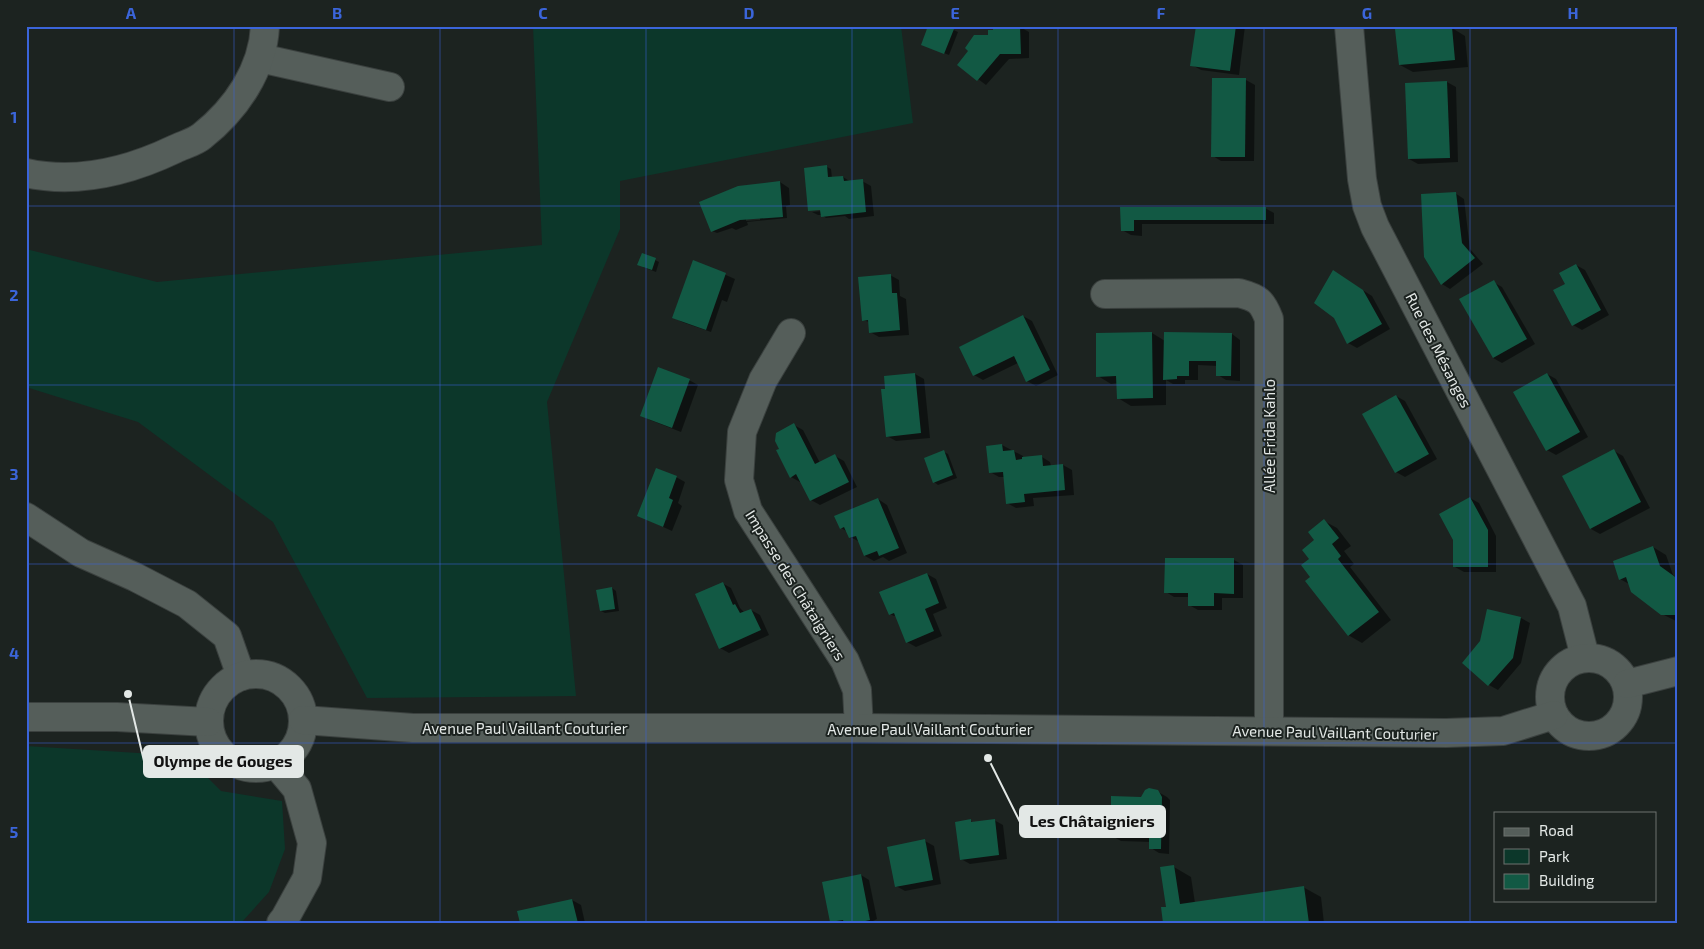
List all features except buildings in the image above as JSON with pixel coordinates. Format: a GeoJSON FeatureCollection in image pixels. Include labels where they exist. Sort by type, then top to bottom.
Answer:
{"type":"FeatureCollection","features":[{"type":"Feature","properties":{"kind":"street"},"geometry":{"type":"LineString","coordinates":[[26,173],[79,178],[124,169],[160,156],[201,136],[229,109],[251,79],[260,58],[265,26]]}},
{"type":"Feature","properties":{"kind":"street","name":"Rue des Mésanges"},"geometry":{"type":"LineString","coordinates":[[1349,26],[1366,206],[1375,228],[1572,606],[1585,657]]}},
{"type":"Feature","properties":{"kind":"street"},"geometry":{"type":"LineString","coordinates":[[260,58],[390,87]]}},
{"type":"Feature","properties":{"kind":"street","name":"Allée Frida Kahlo"},"geometry":{"type":"LineString","coordinates":[[1105,294],[1239,294],[1253,297],[1263,304],[1269,319],[1269,730]]}},
{"type":"Feature","properties":{"kind":"street","name":"Impasse des Châtaigniers"},"geometry":{"type":"LineString","coordinates":[[791,333],[763,380],[742,432],[739,480],[748,512],[845,661],[857,690],[859,728]]}},
{"type":"Feature","properties":{"kind":"street"},"geometry":{"type":"LineString","coordinates":[[26,517],[81,553],[136,577],[187,604],[226,636],[240,676]]}},
{"type":"Feature","properties":{"kind":"street"},"geometry":{"type":"LineString","coordinates":[[1585,657],[1606,661],[1615,666],[1627,684],[1629,698],[1627,710],[1620,722],[1610,731],[1598,735],[1585,736],[1572,733],[1562,726],[1554,715],[1550,704],[1552,683],[1564,666],[1585,657]]}},
{"type":"Feature","properties":{"kind":"street"},"geometry":{"type":"LineString","coordinates":[[1627,684],[1678,671]]}},
{"type":"Feature","properties":{"kind":"street"},"geometry":{"type":"LineString","coordinates":[[255,674],[270,676],[283,683],[294,693],[300,706],[303,720],[301,734],[296,746],[288,756],[276,764],[261,768],[246,768],[231,761],[219,751],[211,737],[208,722],[211,707],[217,694],[227,683],[240,676],[255,674]]}},
{"type":"Feature","properties":{"kind":"street","name":"Avenue Paul Vaillant Couturier"},"geometry":{"type":"LineString","coordinates":[[303,720],[414,728],[859,728],[1446,733],[1503,731],[1554,715]]}},
{"type":"Feature","properties":{"kind":"street"},"geometry":{"type":"LineString","coordinates":[[26,717],[208,722]]}},
{"type":"Feature","properties":{"kind":"street"},"geometry":{"type":"LineString","coordinates":[[276,764],[297,789],[312,843],[306,878],[281,923]]}},
{"type":"Feature","properties":{"kind":"green space"},"geometry":{"type":"Polygon","coordinates":[[[533,26],[901,26],[913,123],[620,181],[620,229],[547,402],[576,696],[367,698],[273,522],[138,422],[26,387],[26,249],[157,282],[542,245],[533,26]]]}},
{"type":"Feature","properties":{"kind":"green space"},"geometry":{"type":"Polygon","coordinates":[[[26,746],[186,756],[221,791],[282,801],[285,849],[269,892],[241,923],[26,923],[26,746]]]}},
{"type":"Feature","properties":{"kind":"place","name":"Olympe de Gouges"},"geometry":{"type":"Point","coordinates":[128,694]}},
{"type":"Feature","properties":{"kind":"place","name":"Les Châtaigniers"},"geometry":{"type":"Point","coordinates":[988,758]}}]}
